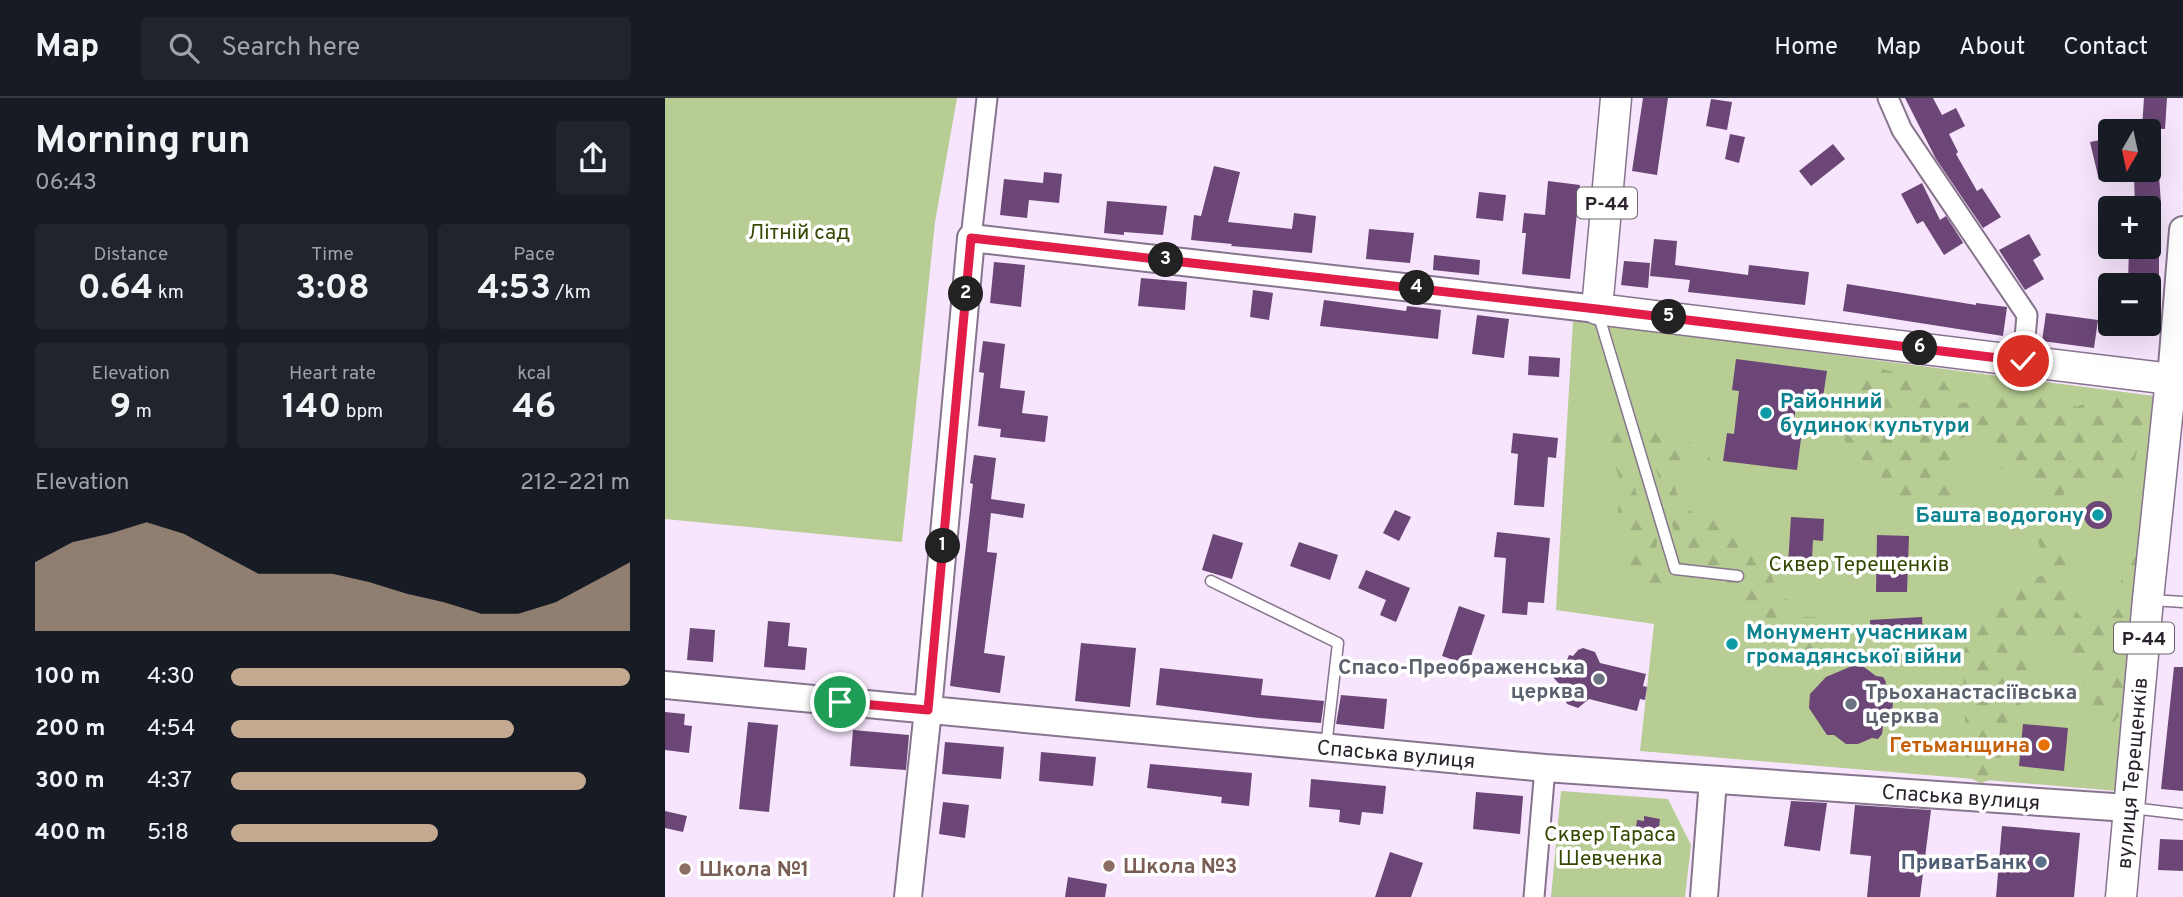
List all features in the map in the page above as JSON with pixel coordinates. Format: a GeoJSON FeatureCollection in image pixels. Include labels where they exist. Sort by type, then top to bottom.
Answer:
{"type":"FeatureCollection","features":[{"type":"Feature","properties":{"kind":"main road","name":"Р-44"},"geometry":{"type":"LineString","coordinates":[[1597,309],[1616,98]]}},
{"type":"Feature","properties":{"kind":"main road"},"geometry":{"type":"LineString","coordinates":[[1597,309],[2177,379]]}},
{"type":"Feature","properties":{"kind":"main road","name":"вулиця Терещенків"},"geometry":{"type":"LineString","coordinates":[[2121,897],[2148,599],[2177,379]]}},
{"type":"Feature","properties":{"kind":"street"},"geometry":{"type":"LineString","coordinates":[[908,897],[928,710],[971,238],[987,98]]}},
{"type":"Feature","properties":{"kind":"street"},"geometry":{"type":"LineString","coordinates":[[1888,98],[1902,131],[2027,315],[2023,361]]}},
{"type":"Feature","properties":{"kind":"street","name":"вулиця Терещенків"},"geometry":{"type":"LineString","coordinates":[[2177,379],[2183,230]]}},
{"type":"Feature","properties":{"kind":"street"},"geometry":{"type":"LineString","coordinates":[[971,238],[1597,309]]}},
{"type":"Feature","properties":{"kind":"street","name":"Спаська вулиця"},"geometry":{"type":"LineString","coordinates":[[665,685],[1545,768],[2128,808]]}},
{"type":"Feature","properties":{"kind":"street"},"geometry":{"type":"LineString","coordinates":[[1534,897],[1545,768]]}},
{"type":"Feature","properties":{"kind":"street"},"geometry":{"type":"LineString","coordinates":[[1704,897],[1713,780]]}},
{"type":"Feature","properties":{"kind":"lane"},"geometry":{"type":"LineString","coordinates":[[1597,309],[1675,569],[1738,576]]}},
{"type":"Feature","properties":{"kind":"lane"},"geometry":{"type":"LineString","coordinates":[[1211,581],[1338,643],[1326,747]]}},
{"type":"Feature","properties":{"kind":"lane"},"geometry":{"type":"LineString","coordinates":[[2148,599],[2183,602]]}},
{"type":"Feature","properties":{"kind":"lane"},"geometry":{"type":"LineString","coordinates":[[2128,808],[2183,814]]}},
{"type":"Feature","properties":{"kind":"green space","name":"Літній сад"},"geometry":{"type":"Polygon","coordinates":[[[665,98],[957,98],[935,222],[902,542],[665,519],[665,98]]]}},
{"type":"Feature","properties":{"kind":"green space","name":"Сквер Терещенків"},"geometry":{"type":"Polygon","coordinates":[[[1573,321],[2155,396],[2118,791],[1640,751],[1654,624],[1556,610],[1573,321]]]}},
{"type":"Feature","properties":{"kind":"green space"},"geometry":{"type":"Polygon","coordinates":[[[1863,366],[1903,373],[1934,373],[1942,379],[1959,404],[2018,388],[2071,398],[2076,407],[2103,396],[2137,401],[2143,427],[2129,482],[2122,489],[2081,483],[2052,501],[2043,495],[2024,473],[1996,468],[1989,440],[1971,435],[1954,442],[1948,473],[1958,491],[1946,508],[1935,514],[1918,502],[1891,505],[1885,497],[1880,467],[1853,456],[1831,414],[1842,386],[1851,374],[1863,366]]]}},
{"type":"Feature","properties":{"kind":"green space"},"geometry":{"type":"Polygon","coordinates":[[[1607,409],[1621,423],[1636,493],[1657,540],[1656,560],[1665,579],[1662,588],[1650,597],[1636,584],[1619,530],[1617,521],[1621,483],[1605,437],[1607,409]]]}},
{"type":"Feature","properties":{"kind":"green space"},"geometry":{"type":"Polygon","coordinates":[[[1658,431],[1665,437],[1703,445],[1712,462],[1673,470],[1676,492],[1684,506],[1698,515],[1739,530],[1747,542],[1753,560],[1762,569],[1770,572],[1777,589],[1803,617],[1831,616],[1840,622],[1839,638],[1833,648],[1818,654],[1803,653],[1796,634],[1776,629],[1738,595],[1708,589],[1704,559],[1699,550],[1679,548],[1646,434],[1658,431]]]}},
{"type":"Feature","properties":{"kind":"green space"},"geometry":{"type":"Polygon","coordinates":[[[2043,526],[2063,533],[2071,551],[2067,580],[2074,609],[2081,617],[2098,624],[2115,615],[2119,606],[2123,560],[2130,553],[2140,557],[2120,714],[2114,722],[2098,711],[2069,656],[2051,638],[2036,629],[2028,633],[2026,643],[2039,670],[2037,681],[2024,697],[2004,733],[1999,777],[1981,783],[1972,779],[1967,771],[1963,665],[1970,605],[1979,602],[1999,605],[2011,587],[2045,573],[2034,528],[2043,526]]]}},
{"type":"Feature","properties":{"kind":"green space","name":"Сквер Тараса Шевченка"},"geometry":{"type":"Polygon","coordinates":[[[1561,791],[1668,799],[1691,845],[1685,897],[1551,897],[1561,791]]]}},
{"type":"Feature","properties":{"kind":"building"},"geometry":{"type":"Polygon","coordinates":[[[1643,98],[1668,98],[1657,175],[1632,171],[1643,98]]]}},
{"type":"Feature","properties":{"kind":"building"},"geometry":{"type":"Polygon","coordinates":[[[1905,98],[1933,98],[1942,115],[1956,108],[1965,126],[1949,134],[1958,152],[1956,154],[1977,191],[1982,188],[2001,217],[1983,228],[1936,159],[1905,98]]]}},
{"type":"Feature","properties":{"kind":"building"},"geometry":{"type":"Polygon","coordinates":[[[2144,98],[2167,98],[2165,129],[2161,129],[2161,119],[2143,119],[2144,98]]]}},
{"type":"Feature","properties":{"kind":"building"},"geometry":{"type":"Polygon","coordinates":[[[1711,99],[1732,102],[1727,130],[1706,126],[1711,99]]]}},
{"type":"Feature","properties":{"kind":"building"},"geometry":{"type":"Polygon","coordinates":[[[1730,134],[1745,137],[1739,163],[1725,159],[1730,134]]]}},
{"type":"Feature","properties":{"kind":"building"},"geometry":{"type":"Polygon","coordinates":[[[2098,140],[2098,176],[2090,142],[2098,140]]]}},
{"type":"Feature","properties":{"kind":"building"},"geometry":{"type":"Polygon","coordinates":[[[1833,144],[1845,159],[1811,186],[1799,171],[1833,144]]]}},
{"type":"Feature","properties":{"kind":"building"},"geometry":{"type":"Polygon","coordinates":[[[1214,166],[1240,172],[1228,222],[1292,229],[1294,213],[1316,216],[1312,253],[1191,240],[1194,215],[1201,216],[1214,166]]]}},
{"type":"Feature","properties":{"kind":"building"},"geometry":{"type":"Polygon","coordinates":[[[1044,172],[1062,174],[1059,203],[1029,200],[1027,218],[1000,215],[1004,179],[1043,183],[1044,172]]]}},
{"type":"Feature","properties":{"kind":"building"},"geometry":{"type":"Polygon","coordinates":[[[1548,181],[1580,185],[1570,279],[1522,274],[1526,233],[1522,233],[1524,213],[1545,215],[1548,181]]]}},
{"type":"Feature","properties":{"kind":"building"},"geometry":{"type":"Polygon","coordinates":[[[2134,182],[2159,182],[2160,196],[2135,196],[2134,182]]]}},
{"type":"Feature","properties":{"kind":"building"},"geometry":{"type":"Polygon","coordinates":[[[1922,183],[1940,220],[1946,216],[1963,243],[1944,255],[1923,221],[1917,224],[1901,194],[1922,183]]]}},
{"type":"Feature","properties":{"kind":"building"},"geometry":{"type":"Polygon","coordinates":[[[1479,192],[1506,195],[1503,221],[1476,218],[1479,192]]]}},
{"type":"Feature","properties":{"kind":"building"},"geometry":{"type":"Polygon","coordinates":[[[1107,201],[1167,206],[1163,235],[1104,233],[1107,201]]]}},
{"type":"Feature","properties":{"kind":"building"},"geometry":{"type":"Polygon","coordinates":[[[1369,229],[1414,233],[1410,263],[1366,259],[1369,229]]]}},
{"type":"Feature","properties":{"kind":"building"},"geometry":{"type":"Polygon","coordinates":[[[2029,234],[2041,255],[2033,260],[2044,279],[2025,290],[1999,250],[2029,234]]]}},
{"type":"Feature","properties":{"kind":"building"},"geometry":{"type":"Polygon","coordinates":[[[1654,239],[1677,241],[1675,265],[1748,275],[1749,265],[1809,272],[1805,305],[1688,292],[1690,280],[1650,276],[1654,239]]]}},
{"type":"Feature","properties":{"kind":"building"},"geometry":{"type":"Polygon","coordinates":[[[1434,255],[1480,260],[1479,275],[1433,270],[1434,255]]]}},
{"type":"Feature","properties":{"kind":"building"},"geometry":{"type":"Polygon","coordinates":[[[2129,259],[2159,259],[2159,273],[2128,273],[2129,259]]]}},
{"type":"Feature","properties":{"kind":"building"},"geometry":{"type":"Polygon","coordinates":[[[1624,261],[1650,263],[1648,288],[1621,285],[1624,261]]]}},
{"type":"Feature","properties":{"kind":"building"},"geometry":{"type":"Polygon","coordinates":[[[994,262],[1025,265],[1021,307],[990,303],[994,262]]]}},
{"type":"Feature","properties":{"kind":"building"},"geometry":{"type":"Polygon","coordinates":[[[1141,278],[1187,282],[1185,310],[1138,306],[1141,278]]]}},
{"type":"Feature","properties":{"kind":"building"},"geometry":{"type":"Polygon","coordinates":[[[1847,284],[1976,305],[2007,307],[2003,336],[1843,311],[1847,284]]]}},
{"type":"Feature","properties":{"kind":"building"},"geometry":{"type":"Polygon","coordinates":[[[1253,290],[1273,293],[1269,320],[1250,317],[1253,290]]]}},
{"type":"Feature","properties":{"kind":"building"},"geometry":{"type":"Polygon","coordinates":[[[1324,300],[1406,311],[1407,306],[1441,310],[1438,339],[1320,326],[1324,300]]]}},
{"type":"Feature","properties":{"kind":"building"},"geometry":{"type":"Polygon","coordinates":[[[2046,313],[2098,320],[2094,348],[2042,341],[2046,313]]]}},
{"type":"Feature","properties":{"kind":"building"},"geometry":{"type":"Polygon","coordinates":[[[1477,315],[1509,319],[1504,358],[1472,354],[1477,315]]]}},
{"type":"Feature","properties":{"kind":"building"},"geometry":{"type":"Polygon","coordinates":[[[983,341],[1005,344],[1000,388],[1025,391],[1022,413],[1048,416],[1045,442],[1000,437],[1001,429],[978,426],[984,373],[979,372],[983,341]]]}},
{"type":"Feature","properties":{"kind":"building"},"geometry":{"type":"Polygon","coordinates":[[[1529,356],[1560,358],[1559,377],[1528,375],[1529,356]]]}},
{"type":"Feature","properties":{"kind":"building","name":"Районний будинок культури"},"geometry":{"type":"Polygon","coordinates":[[[1736,359],[1827,371],[1823,397],[1797,397],[1793,429],[1802,430],[1797,470],[1723,461],[1727,433],[1734,434],[1739,391],[1732,390],[1736,359]]]}},
{"type":"Feature","properties":{"kind":"building"},"geometry":{"type":"Polygon","coordinates":[[[1513,433],[1558,438],[1556,458],[1548,457],[1544,507],[1514,505],[1518,454],[1511,453],[1513,433]]]}},
{"type":"Feature","properties":{"kind":"building"},"geometry":{"type":"Polygon","coordinates":[[[974,455],[996,458],[991,499],[1025,504],[1023,518],[991,513],[987,552],[997,553],[984,653],[1005,656],[1000,693],[950,686],[974,455]]]}},
{"type":"Feature","properties":{"kind":"building","name":"Башта водогону"},"geometry":{"type":"Polygon","coordinates":[[[2098,501],[2108,505],[2112,515],[2108,525],[2098,529],[2088,525],[2084,515],[2088,505],[2098,501]]]}},
{"type":"Feature","properties":{"kind":"building"},"geometry":{"type":"Polygon","coordinates":[[[1395,510],[1411,517],[1399,541],[1383,533],[1395,510]]]}},
{"type":"Feature","properties":{"kind":"building"},"geometry":{"type":"Polygon","coordinates":[[[1791,517],[1824,519],[1823,541],[1813,540],[1812,559],[1806,559],[1806,567],[1788,566],[1791,517]]]}},
{"type":"Feature","properties":{"kind":"building"},"geometry":{"type":"Polygon","coordinates":[[[1497,532],[1550,538],[1544,603],[1528,602],[1527,615],[1502,613],[1506,558],[1494,557],[1497,532]]]}},
{"type":"Feature","properties":{"kind":"building"},"geometry":{"type":"Polygon","coordinates":[[[1213,534],[1243,543],[1232,579],[1202,570],[1213,534]]]}},
{"type":"Feature","properties":{"kind":"building"},"geometry":{"type":"Polygon","coordinates":[[[1877,535],[1909,536],[1907,592],[1876,592],[1877,535]]]}},
{"type":"Feature","properties":{"kind":"building"},"geometry":{"type":"Polygon","coordinates":[[[1299,542],[1338,555],[1330,580],[1290,566],[1299,542]]]}},
{"type":"Feature","properties":{"kind":"building"},"geometry":{"type":"Polygon","coordinates":[[[1366,570],[1410,588],[1396,622],[1380,615],[1386,600],[1358,588],[1366,570]]]}},
{"type":"Feature","properties":{"kind":"building"},"geometry":{"type":"Polygon","coordinates":[[[1459,606],[1485,615],[1468,665],[1442,656],[1459,606]]]}},
{"type":"Feature","properties":{"kind":"building"},"geometry":{"type":"Polygon","coordinates":[[[1922,617],[1923,636],[1871,638],[1870,620],[1922,617]]]}},
{"type":"Feature","properties":{"kind":"building"},"geometry":{"type":"Polygon","coordinates":[[[768,621],[790,623],[788,646],[807,648],[805,670],[764,667],[768,621]]]}},
{"type":"Feature","properties":{"kind":"building"},"geometry":{"type":"Polygon","coordinates":[[[690,628],[715,630],[713,662],[687,660],[690,628]]]}},
{"type":"Feature","properties":{"kind":"building"},"geometry":{"type":"Polygon","coordinates":[[[1081,643],[1136,648],[1130,707],[1075,701],[1081,643]]]}},
{"type":"Feature","properties":{"kind":"building","name":"Спасо-Преображенська церква"},"geometry":{"type":"Polygon","coordinates":[[[1583,648],[1595,652],[1600,663],[1646,674],[1643,686],[1647,687],[1645,700],[1640,699],[1637,711],[1589,699],[1578,708],[1567,704],[1561,686],[1552,676],[1553,670],[1567,660],[1569,655],[1573,656],[1583,648]]]}},
{"type":"Feature","properties":{"kind":"building","name":"Трьоханастасіївська церква"},"geometry":{"type":"Polygon","coordinates":[[[1852,666],[1864,667],[1876,676],[1883,677],[1885,688],[1893,700],[1892,717],[1883,726],[1878,739],[1846,744],[1834,735],[1827,735],[1809,708],[1810,694],[1826,677],[1852,666]]]}},
{"type":"Feature","properties":{"kind":"building"},"geometry":{"type":"Polygon","coordinates":[[[2174,667],[2183,667],[2183,791],[2161,789],[2174,667]]]}},
{"type":"Feature","properties":{"kind":"building"},"geometry":{"type":"Polygon","coordinates":[[[1160,668],[1263,679],[1261,695],[1324,701],[1321,723],[1156,705],[1160,668]]]}},
{"type":"Feature","properties":{"kind":"building"},"geometry":{"type":"Polygon","coordinates":[[[1341,695],[1387,699],[1384,729],[1336,724],[1341,695]]]}},
{"type":"Feature","properties":{"kind":"building"},"geometry":{"type":"Polygon","coordinates":[[[665,712],[685,714],[684,725],[692,726],[689,753],[665,750],[665,712]]]}},
{"type":"Feature","properties":{"kind":"building"},"geometry":{"type":"Polygon","coordinates":[[[748,722],[778,725],[769,812],[739,809],[748,722]]]}},
{"type":"Feature","properties":{"kind":"building","name":"Гетьманщина"},"geometry":{"type":"Polygon","coordinates":[[[2023,724],[2068,728],[2064,771],[2019,766],[2023,724]]]}},
{"type":"Feature","properties":{"kind":"building"},"geometry":{"type":"Polygon","coordinates":[[[853,730],[909,735],[906,770],[850,766],[853,730]]]}},
{"type":"Feature","properties":{"kind":"building"},"geometry":{"type":"Polygon","coordinates":[[[945,742],[1004,747],[1001,779],[942,774],[945,742]]]}},
{"type":"Feature","properties":{"kind":"building"},"geometry":{"type":"Polygon","coordinates":[[[1041,752],[1096,757],[1093,786],[1039,781],[1041,752]]]}},
{"type":"Feature","properties":{"kind":"building"},"geometry":{"type":"Polygon","coordinates":[[[1150,764],[1252,773],[1249,806],[1221,803],[1222,797],[1147,788],[1150,764]]]}},
{"type":"Feature","properties":{"kind":"building"},"geometry":{"type":"Polygon","coordinates":[[[1311,779],[1386,786],[1383,814],[1362,812],[1360,825],[1339,822],[1340,810],[1309,807],[1311,779]]]}},
{"type":"Feature","properties":{"kind":"building"},"geometry":{"type":"Polygon","coordinates":[[[1476,792],[1523,796],[1520,834],[1473,829],[1476,792]]]}},
{"type":"Feature","properties":{"kind":"building"},"geometry":{"type":"Polygon","coordinates":[[[1791,801],[1827,803],[1820,851],[1784,846],[1791,801]]]}},
{"type":"Feature","properties":{"kind":"building"},"geometry":{"type":"Polygon","coordinates":[[[943,802],[969,805],[965,838],[939,834],[943,802]]]}},
{"type":"Feature","properties":{"kind":"building"},"geometry":{"type":"Polygon","coordinates":[[[1855,805],[1931,810],[1920,897],[1867,897],[1871,856],[1850,854],[1855,805]]]}},
{"type":"Feature","properties":{"kind":"building"},"geometry":{"type":"Polygon","coordinates":[[[665,811],[687,816],[683,832],[665,828],[665,811]]]}},
{"type":"Feature","properties":{"kind":"building"},"geometry":{"type":"Polygon","coordinates":[[[1644,816],[1660,819],[1657,842],[1641,840],[1642,836],[1635,835],[1637,820],[1644,821],[1644,816]]]}},
{"type":"Feature","properties":{"kind":"building"},"geometry":{"type":"Polygon","coordinates":[[[2002,826],[2080,833],[2074,897],[1996,897],[2002,826]]]}},
{"type":"Feature","properties":{"kind":"building"},"geometry":{"type":"Polygon","coordinates":[[[2160,839],[2183,840],[2183,871],[2158,870],[2160,839]]]}},
{"type":"Feature","properties":{"kind":"building"},"geometry":{"type":"Polygon","coordinates":[[[1390,852],[1423,863],[1411,897],[1375,897],[1390,852]]]}},
{"type":"Feature","properties":{"kind":"building"},"geometry":{"type":"Polygon","coordinates":[[[1068,877],[1107,884],[1105,897],[1065,897],[1068,877]]]}},
{"type":"Feature","properties":{"kind":"place","name":"Районний будинок культури"},"geometry":{"type":"Point","coordinates":[1766,413]}},
{"type":"Feature","properties":{"kind":"place","name":"Башта водогону"},"geometry":{"type":"Point","coordinates":[2098,515]}},
{"type":"Feature","properties":{"kind":"place","name":"Монумент учасникам громадянської війни"},"geometry":{"type":"Point","coordinates":[1732,644]}},
{"type":"Feature","properties":{"kind":"place","name":"Спасо-Преображенська церква"},"geometry":{"type":"Point","coordinates":[1599,679]}},
{"type":"Feature","properties":{"kind":"place","name":"Трьоханастасіївська церква"},"geometry":{"type":"Point","coordinates":[1851,704]}},
{"type":"Feature","properties":{"kind":"place","name":"Гетьманщина"},"geometry":{"type":"Point","coordinates":[2044,745]}},
{"type":"Feature","properties":{"kind":"place","name":"ПриватБанк"},"geometry":{"type":"Point","coordinates":[2041,862]}},
{"type":"Feature","properties":{"kind":"place","name":"Школа №3"},"geometry":{"type":"Point","coordinates":[1109,866]}},
{"type":"Feature","properties":{"kind":"place","name":"Школа №1"},"geometry":{"type":"Point","coordinates":[685,869]}},
{"type":"Feature","properties":{"kind":"route"},"geometry":{"type":"LineString","coordinates":[[840,702],[928,710],[971,238],[1597,309],[2023,361]]}}]}
